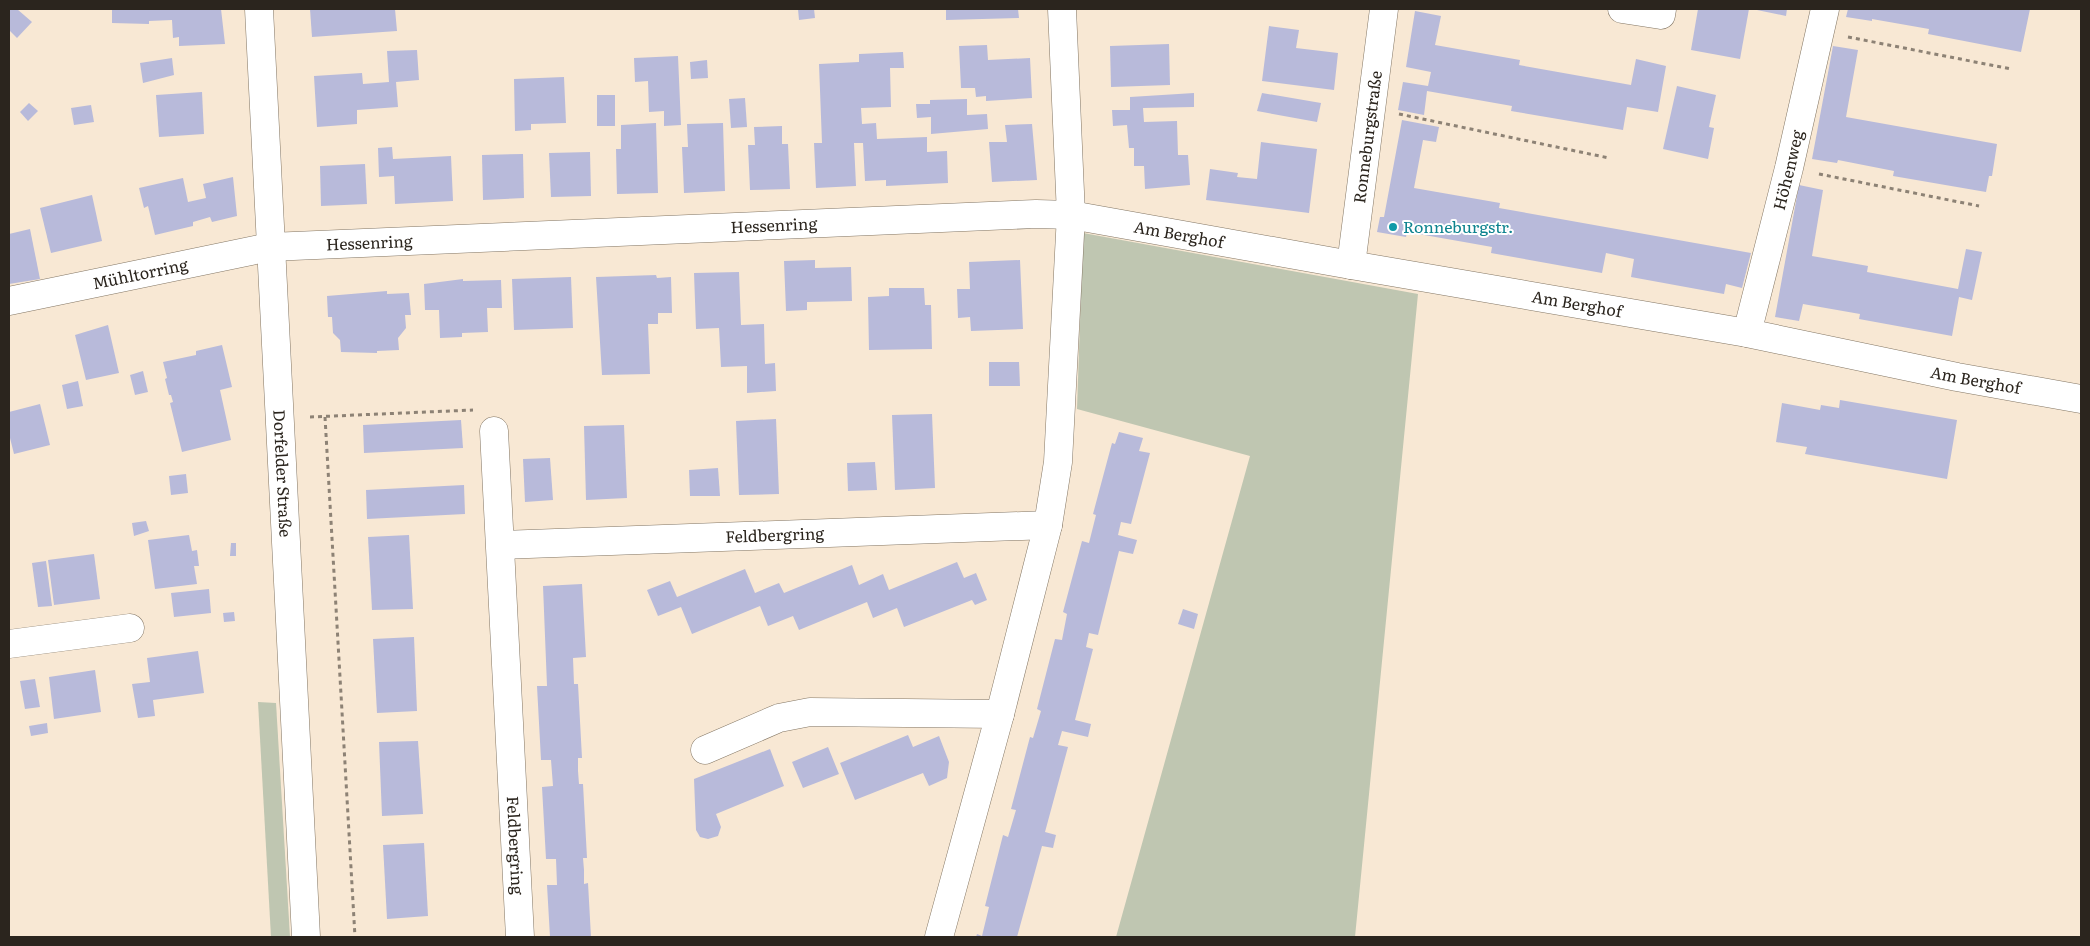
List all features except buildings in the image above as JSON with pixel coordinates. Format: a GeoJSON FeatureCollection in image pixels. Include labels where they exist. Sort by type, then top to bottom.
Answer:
{"type":"FeatureCollection","features":[{"type":"Feature","properties":{"kind":"street","name":"Dorfelder Straße"},"geometry":{"type":"LineString","coordinates":[[259,9],[306,937]]}},
{"type":"Feature","properties":{"kind":"street"},"geometry":{"type":"LineString","coordinates":[[939,937],[1000,714],[1048,525],[1058,462],[1072,215],[1062,9]]}},
{"type":"Feature","properties":{"kind":"street","name":"Ronneburgstraße"},"geometry":{"type":"LineString","coordinates":[[1351,265],[1384,9]]}},
{"type":"Feature","properties":{"kind":"street"},"geometry":{"type":"LineString","coordinates":[[1622,9],[1661,15],[1662,9]]}},
{"type":"Feature","properties":{"kind":"street","name":"Höhenweg"},"geometry":{"type":"LineString","coordinates":[[1747,333],[1789,168],[1823,20]]}},
{"type":"Feature","properties":{"kind":"street","name":"Hessenring"},"geometry":{"type":"LineString","coordinates":[[270,246],[1026,214],[1072,215]]}},
{"type":"Feature","properties":{"kind":"street","name":"Am Berghof"},"geometry":{"type":"LineString","coordinates":[[1072,215],[1747,333],[1958,377],[2081,399]]}},
{"type":"Feature","properties":{"kind":"street","name":"Mühltorring"},"geometry":{"type":"LineString","coordinates":[[9,301],[270,246]]}},
{"type":"Feature","properties":{"kind":"street","name":"Feldbergring"},"geometry":{"type":"LineString","coordinates":[[494,431],[520,937]]}},
{"type":"Feature","properties":{"kind":"street","name":"Feldbergring"},"geometry":{"type":"LineString","coordinates":[[501,545],[1048,525]]}},
{"type":"Feature","properties":{"kind":"street"},"geometry":{"type":"LineString","coordinates":[[9,644],[130,628]]}},
{"type":"Feature","properties":{"kind":"street"},"geometry":{"type":"LineString","coordinates":[[705,750],[779,718],[810,712],[1000,714]]}},
{"type":"Feature","properties":{"kind":"path"},"geometry":{"type":"LineString","coordinates":[[1823,20],[2011,69]]}},
{"type":"Feature","properties":{"kind":"path"},"geometry":{"type":"LineString","coordinates":[[1372,109],[1609,158]]}},
{"type":"Feature","properties":{"kind":"path"},"geometry":{"type":"LineString","coordinates":[[1789,168],[1979,206]]}},
{"type":"Feature","properties":{"kind":"path"},"geometry":{"type":"LineString","coordinates":[[355,937],[325,417],[492,410],[494,431]]}},
{"type":"Feature","properties":{"kind":"green space"},"geometry":{"type":"Polygon","coordinates":[[[1083,233],[1418,294],[1355,937],[1116,937],[1250,456],[1077,409],[1083,233]]]}},
{"type":"Feature","properties":{"kind":"green space"},"geometry":{"type":"Polygon","coordinates":[[[258,702],[276,703],[290,937],[271,937],[258,702]]]}},
{"type":"Feature","properties":{"kind":"place","name":"Ronneburgstr."},"geometry":{"type":"Point","coordinates":[1393,227]}}]}
